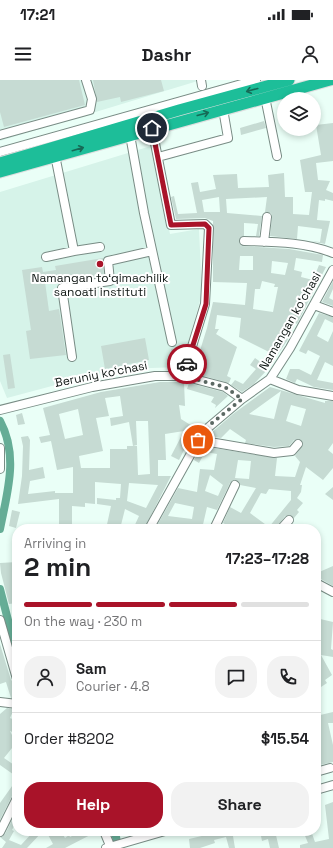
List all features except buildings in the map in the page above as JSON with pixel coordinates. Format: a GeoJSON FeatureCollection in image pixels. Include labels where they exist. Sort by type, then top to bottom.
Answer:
{"type":"FeatureCollection","features":[{"type":"Feature","properties":{"kind":"highway"},"geometry":{"type":"LineString","coordinates":[[0,163],[179,110],[289,80]]}},
{"type":"Feature","properties":{"kind":"highway"},"geometry":{"type":"LineString","coordinates":[[0,172],[130,134],[330,80]]}},
{"type":"Feature","properties":{"kind":"street"},"geometry":{"type":"LineString","coordinates":[[0,135],[90,110],[92,99],[86,80]]}},
{"type":"Feature","properties":{"kind":"street"},"geometry":{"type":"LineString","coordinates":[[0,152],[256,80]]}},
{"type":"Feature","properties":{"kind":"street"},"geometry":{"type":"LineString","coordinates":[[265,97],[277,156]]}},
{"type":"Feature","properties":{"kind":"street"},"geometry":{"type":"LineString","coordinates":[[158,156],[228,138],[223,109]]}},
{"type":"Feature","properties":{"kind":"street"},"geometry":{"type":"LineString","coordinates":[[152,128],[171,225],[205,224],[209,228],[206,304],[183,376]]}},
{"type":"Feature","properties":{"kind":"street"},"geometry":{"type":"LineString","coordinates":[[130,134],[152,251],[172,342]]}},
{"type":"Feature","properties":{"kind":"street"},"geometry":{"type":"LineString","coordinates":[[55,156],[74,251]]}},
{"type":"Feature","properties":{"kind":"street"},"geometry":{"type":"LineString","coordinates":[[264,242],[267,217]]}},
{"type":"Feature","properties":{"kind":"street"},"geometry":{"type":"LineString","coordinates":[[244,241],[317,247],[333,253]]}},
{"type":"Feature","properties":{"kind":"street"},"geometry":{"type":"LineString","coordinates":[[46,257],[100,247]]}},
{"type":"Feature","properties":{"kind":"street"},"geometry":{"type":"LineString","coordinates":[[72,357],[62,288],[110,280],[108,261],[152,251]]}},
{"type":"Feature","properties":{"kind":"street","name":"Namangan koʻchasi"},"geometry":{"type":"LineString","coordinates":[[152,524],[198,440],[212,423],[270,379],[333,270]]}},
{"type":"Feature","properties":{"kind":"street"},"geometry":{"type":"LineString","coordinates":[[314,305],[333,312]]}},
{"type":"Feature","properties":{"kind":"street","name":"Beruniy koʻchasi"},"geometry":{"type":"LineString","coordinates":[[3,409],[92,387],[155,376],[183,376],[225,387],[242,399]]}},
{"type":"Feature","properties":{"kind":"street"},"geometry":{"type":"LineString","coordinates":[[270,379],[298,390],[333,396]]}},
{"type":"Feature","properties":{"kind":"street"},"geometry":{"type":"LineString","coordinates":[[198,440],[274,453],[292,451],[298,444]]}},
{"type":"Feature","properties":{"kind":"street"},"geometry":{"type":"LineString","coordinates":[[0,448],[0,469]]}},
{"type":"Feature","properties":{"kind":"street"},"geometry":{"type":"LineString","coordinates":[[216,524],[235,485]]}},
{"type":"Feature","properties":{"kind":"street"},"geometry":{"type":"LineString","coordinates":[[285,524],[289,520]]}},
{"type":"Feature","properties":{"kind":"street"},"geometry":{"type":"LineString","coordinates":[[321,586],[333,592]]}},
{"type":"Feature","properties":{"kind":"street"},"geometry":{"type":"LineString","coordinates":[[0,620],[12,662]]}},
{"type":"Feature","properties":{"kind":"street"},"geometry":{"type":"LineString","coordinates":[[0,702],[12,703]]}},
{"type":"Feature","properties":{"kind":"street"},"geometry":{"type":"LineString","coordinates":[[321,771],[330,768]]}},
{"type":"Feature","properties":{"kind":"street"},"geometry":{"type":"LineString","coordinates":[[321,789],[333,785]]}},
{"type":"Feature","properties":{"kind":"street"},"geometry":{"type":"LineString","coordinates":[[0,832],[12,808]]}},
{"type":"Feature","properties":{"kind":"street"},"geometry":{"type":"LineString","coordinates":[[106,836],[109,847],[127,844],[150,836]]}},
{"type":"Feature","properties":{"kind":"shaded area"},"geometry":{"type":"Polygon","coordinates":[[[0,80],[201,80],[0,141],[0,80]]]}},
{"type":"Feature","properties":{"kind":"shaded area","name":"Namangan to‘qimachilik sanoati instituti"},"geometry":{"type":"Polygon","coordinates":[[[151,146],[170,234],[199,229],[202,294],[181,367],[122,369],[93,375],[7,398],[0,381],[0,192],[151,146]]]}},
{"type":"Feature","properties":{"kind":"waterway"},"geometry":{"type":"LineString","coordinates":[[0,421],[6,434],[10,461],[10,475],[0,529]]}},
{"type":"Feature","properties":{"kind":"waterway"},"geometry":{"type":"LineString","coordinates":[[0,589],[12,636]]}},
{"type":"Feature","properties":{"kind":"waterway"},"geometry":{"type":"LineString","coordinates":[[116,836],[118,848]]}},
{"type":"Feature","properties":{"kind":"way so far"},"geometry":{"type":"LineString","coordinates":[[187,364],[183,376],[225,387],[242,399],[212,423],[203,432],[198,440]]}},
{"type":"Feature","properties":{"kind":"place","name":"Namangan to‘qimachilik sanoati instituti"},"geometry":{"type":"Point","coordinates":[100,264]}},
{"type":"Feature","properties":{"kind":"route"},"geometry":{"type":"LineString","coordinates":[[152,128],[171,225],[174,227],[205,224],[209,228],[206,304],[187,364]]}}]}
